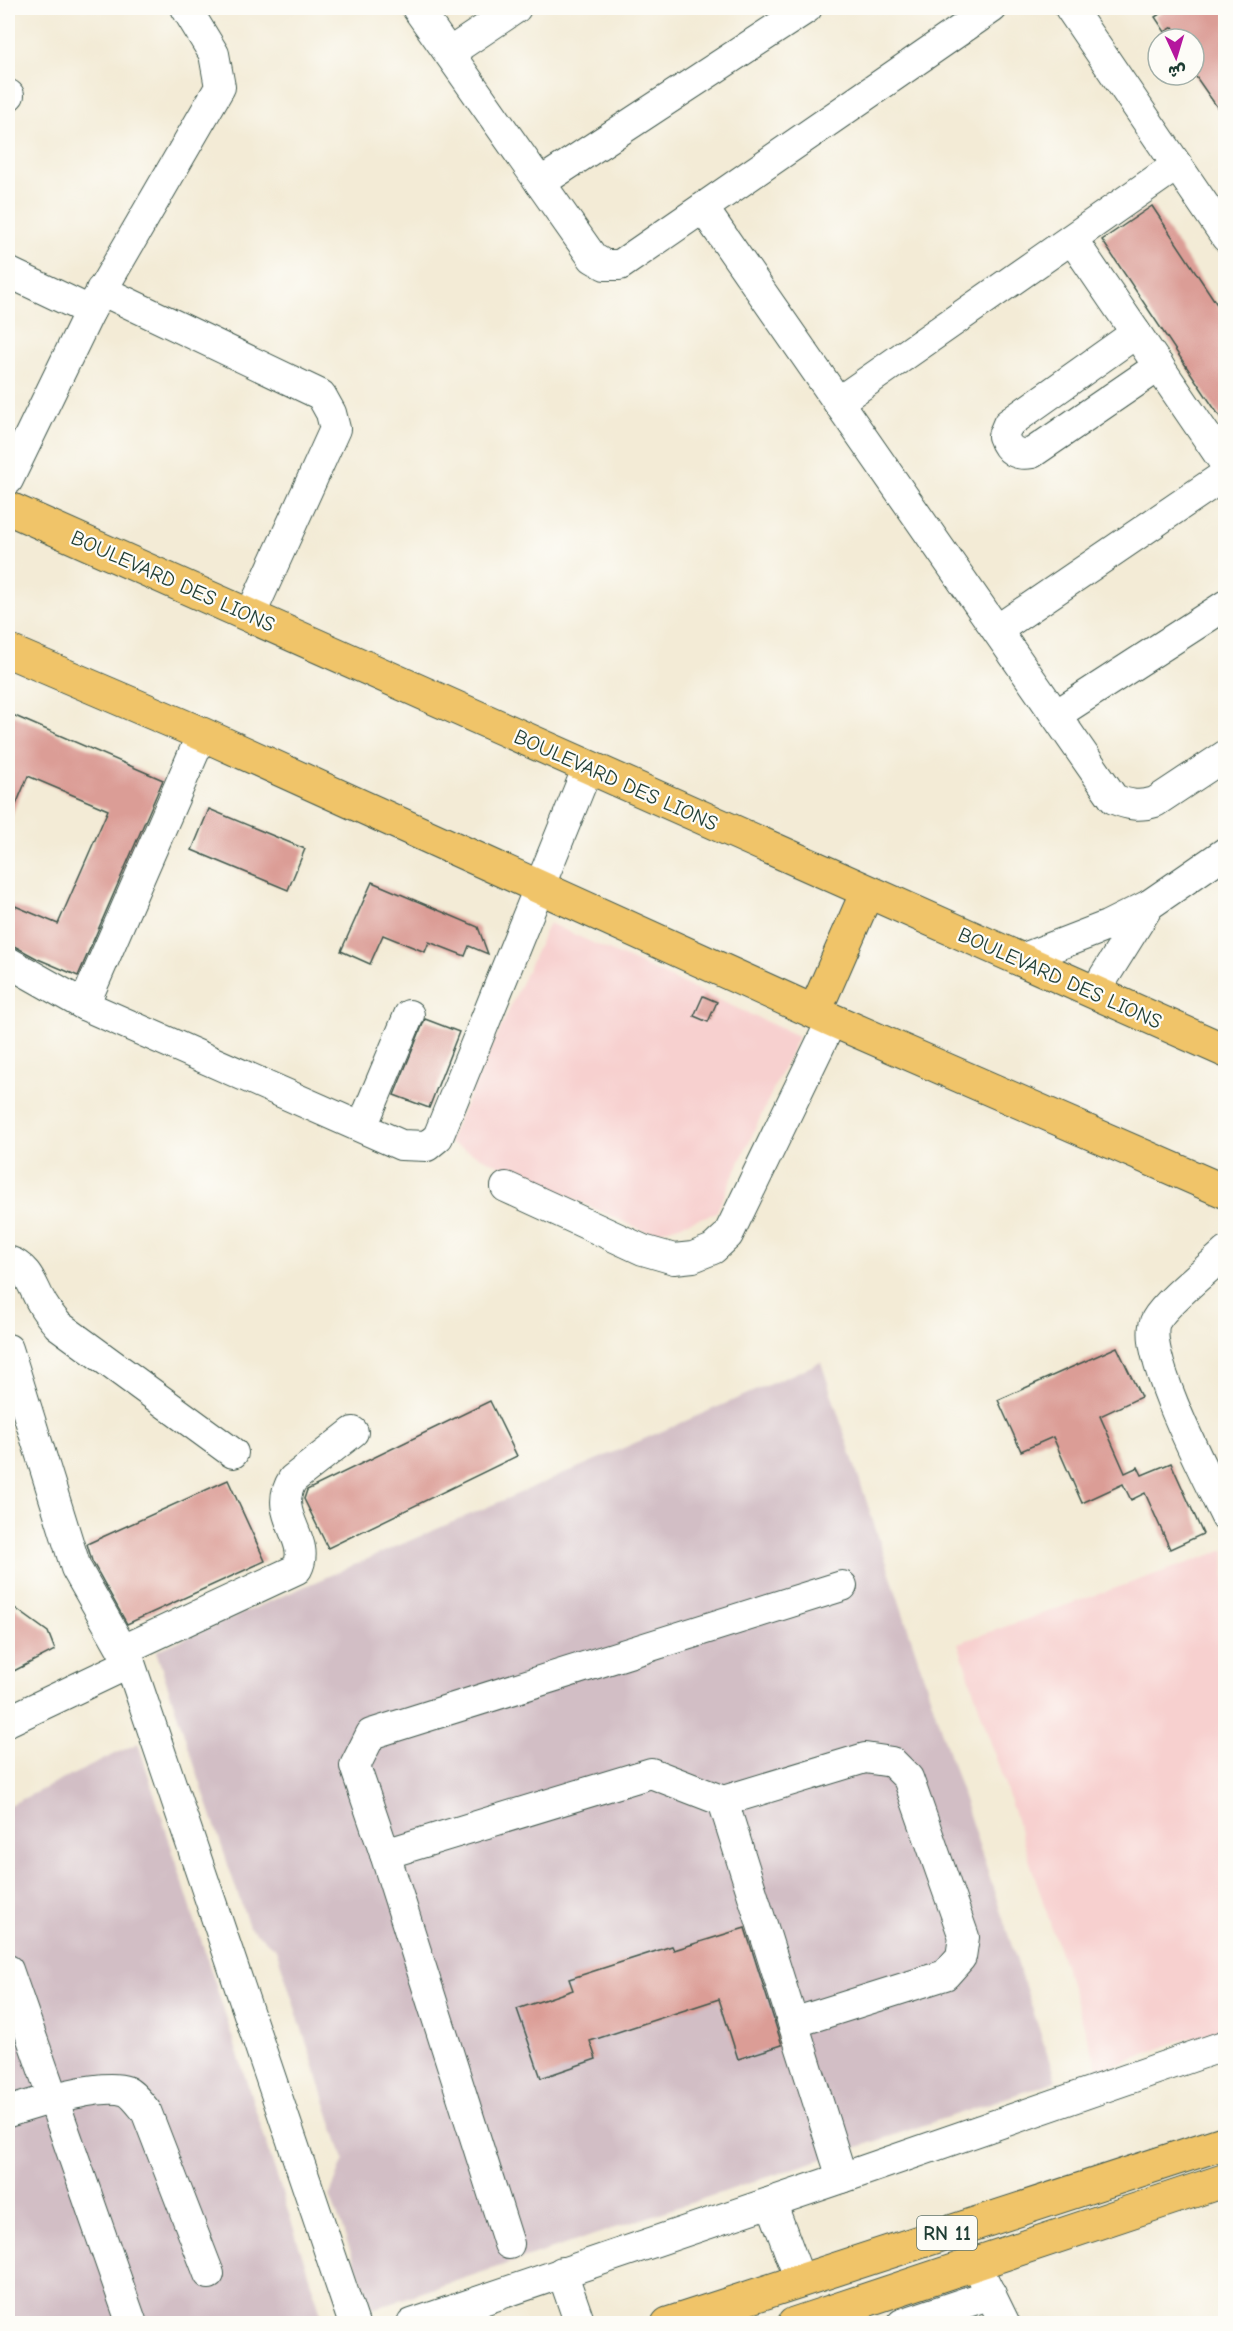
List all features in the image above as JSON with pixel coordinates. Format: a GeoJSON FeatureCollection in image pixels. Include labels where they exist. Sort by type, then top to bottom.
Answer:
{"type":"FeatureCollection","features":[{"type":"Feature","properties":{"kind":"main road","name":"BOULEVARD DES LIONS"},"geometry":{"type":"LineString","coordinates":[[8,507],[1226,1051]]}},
{"type":"Feature","properties":{"kind":"main road"},"geometry":{"type":"LineString","coordinates":[[8,651],[202,734],[823,1015],[1226,1192]]}},
{"type":"Feature","properties":{"kind":"main road"},"geometry":{"type":"LineString","coordinates":[[823,1015],[867,892]]}},
{"type":"Feature","properties":{"kind":"main road","name":"RN 11"},"geometry":{"type":"LineString","coordinates":[[668,2324],[1226,2142]]}},
{"type":"Feature","properties":{"kind":"main road","name":"RN 11"},"geometry":{"type":"LineString","coordinates":[[794,2324],[1226,2180]]}},
{"type":"Feature","properties":{"kind":"street"},"geometry":{"type":"LineString","coordinates":[[8,480],[96,300],[220,87],[214,54],[186,8]]}},
{"type":"Feature","properties":{"kind":"street"},"geometry":{"type":"LineString","coordinates":[[417,8],[593,258],[605,265],[620,265],[992,8]]}},
{"type":"Feature","properties":{"kind":"street"},"geometry":{"type":"LineString","coordinates":[[449,54],[516,8]]}},
{"type":"Feature","properties":{"kind":"street"},"geometry":{"type":"LineString","coordinates":[[540,183],[807,8]]}},
{"type":"Feature","properties":{"kind":"street"},"geometry":{"type":"LineString","coordinates":[[1070,8],[1226,237]]}},
{"type":"Feature","properties":{"kind":"street"},"geometry":{"type":"LineString","coordinates":[[838,402],[1177,165]]}},
{"type":"Feature","properties":{"kind":"street"},"geometry":{"type":"LineString","coordinates":[[703,208],[1114,799],[1129,805],[1142,806],[1155,802],[1226,755]]}},
{"type":"Feature","properties":{"kind":"street"},"geometry":{"type":"LineString","coordinates":[[1072,239],[1226,465]]}},
{"type":"Feature","properties":{"kind":"street"},"geometry":{"type":"LineString","coordinates":[[8,272],[96,300],[321,395],[331,413],[334,429],[250,616]]}},
{"type":"Feature","properties":{"kind":"street"},"geometry":{"type":"LineString","coordinates":[[1136,333],[1008,424],[1003,436],[1006,444],[1014,452],[1022,455],[1032,453],[1159,366]]}},
{"type":"Feature","properties":{"kind":"street"},"geometry":{"type":"LineString","coordinates":[[997,630],[1226,474]]}},
{"type":"Feature","properties":{"kind":"street"},"geometry":{"type":"LineString","coordinates":[[1056,716],[1226,605]]}},
{"type":"Feature","properties":{"kind":"street"},"geometry":{"type":"LineString","coordinates":[[84,1005],[202,734]]}},
{"type":"Feature","properties":{"kind":"street"},"geometry":{"type":"LineString","coordinates":[[8,962],[84,1005],[401,1145],[427,1146],[438,1137],[588,767]]}},
{"type":"Feature","properties":{"kind":"street"},"geometry":{"type":"LineString","coordinates":[[1019,960],[1107,926],[1149,905],[1226,852]]}},
{"type":"Feature","properties":{"kind":"street"},"geometry":{"type":"LineString","coordinates":[[1094,993],[1149,905]]}},
{"type":"Feature","properties":{"kind":"street"},"geometry":{"type":"LineString","coordinates":[[362,1127],[409,1015]]}},
{"type":"Feature","properties":{"kind":"street"},"geometry":{"type":"LineString","coordinates":[[506,1187],[643,1250],[674,1259],[693,1257],[712,1249],[728,1235],[823,1015]]}},
{"type":"Feature","properties":{"kind":"street"},"geometry":{"type":"LineString","coordinates":[[1226,1252],[1167,1306],[1155,1321],[1154,1341],[1158,1364],[1169,1394],[1226,1517]]}},
{"type":"Feature","properties":{"kind":"street"},"geometry":{"type":"LineString","coordinates":[[8,1261],[16,1263],[28,1274],[43,1306],[58,1325],[233,1454]]}},
{"type":"Feature","properties":{"kind":"street"},"geometry":{"type":"LineString","coordinates":[[10,1362],[76,1568],[126,1657],[354,2324]]}},
{"type":"Feature","properties":{"kind":"street"},"geometry":{"type":"LineString","coordinates":[[8,1721],[297,1569],[301,1562],[301,1551],[284,1502],[286,1489],[293,1479],[353,1432]]}},
{"type":"Feature","properties":{"kind":"street"},"geometry":{"type":"LineString","coordinates":[[509,2244],[386,1854],[355,1766],[371,1734],[842,1586]]}},
{"type":"Feature","properties":{"kind":"street"},"geometry":{"type":"LineString","coordinates":[[386,1854],[651,1773],[723,1802],[865,1758],[892,1762],[908,1778],[964,1937],[961,1957],[945,1975],[793,2023]]}},
{"type":"Feature","properties":{"kind":"street"},"geometry":{"type":"LineString","coordinates":[[723,1802],[842,2178]]}},
{"type":"Feature","properties":{"kind":"street"},"geometry":{"type":"LineString","coordinates":[[8,1970],[132,2324]]}},
{"type":"Feature","properties":{"kind":"street"},"geometry":{"type":"LineString","coordinates":[[412,2324],[842,2178],[1226,2044]]}},
{"type":"Feature","properties":{"kind":"street"},"geometry":{"type":"LineString","coordinates":[[8,2112],[53,2098],[100,2090],[126,2091],[146,2111],[209,2274]]}},
{"type":"Feature","properties":{"kind":"street"},"geometry":{"type":"LineString","coordinates":[[771,2202],[800,2280]]}},
{"type":"Feature","properties":{"kind":"street"},"geometry":{"type":"LineString","coordinates":[[975,2265],[1005,2324]]}},
{"type":"Feature","properties":{"kind":"street"},"geometry":{"type":"LineString","coordinates":[[562,2272],[579,2324]]}},
{"type":"Feature","properties":{"kind":"street"},"geometry":{"type":"LineString","coordinates":[[902,2324],[991,2294]]}},
{"type":"Feature","properties":{"kind":"shaded area"},"geometry":{"type":"Polygon","coordinates":[[[549,923],[798,1036],[716,1213],[651,1234],[448,1142],[549,923]]]}},
{"type":"Feature","properties":{"kind":"shaded area"},"geometry":{"type":"Polygon","coordinates":[[[821,1362],[1056,2081],[372,2309],[330,2195],[344,2159],[276,1949],[249,1927],[156,1651],[821,1362]]]}},
{"type":"Feature","properties":{"kind":"shaded area"},"geometry":{"type":"Polygon","coordinates":[[[1225,1550],[1225,2031],[1212,2036],[1187,2038],[1099,2072],[958,1643],[1225,1550]]]}},
{"type":"Feature","properties":{"kind":"shaded area"},"geometry":{"type":"Polygon","coordinates":[[[138,1743],[324,2323],[8,2324],[8,1806],[138,1743]]]}},
{"type":"Feature","properties":{"kind":"building"},"geometry":{"type":"Polygon","coordinates":[[[1169,8],[1226,8],[1226,120],[1203,87],[1206,87],[1206,27],[1162,27],[1155,17],[1169,8]]]}},
{"type":"Feature","properties":{"kind":"building"},"geometry":{"type":"Polygon","coordinates":[[[1152,206],[1226,318],[1226,426],[1102,240],[1152,206]]]}},
{"type":"Feature","properties":{"kind":"building"},"geometry":{"type":"Polygon","coordinates":[[[8,713],[163,780],[78,976],[8,945],[8,903],[58,924],[108,810],[28,776],[8,824],[8,713]]]}},
{"type":"Feature","properties":{"kind":"building"},"geometry":{"type":"Polygon","coordinates":[[[209,809],[305,849],[288,890],[192,850],[209,809]]]}},
{"type":"Feature","properties":{"kind":"building"},"geometry":{"type":"Polygon","coordinates":[[[372,882],[478,927],[488,954],[469,946],[465,956],[429,942],[425,952],[383,935],[370,964],[341,951],[372,882]]]}},
{"type":"Feature","properties":{"kind":"building"},"geometry":{"type":"Polygon","coordinates":[[[703,996],[717,1002],[708,1022],[694,1016],[703,996]]]}},
{"type":"Feature","properties":{"kind":"building"},"geometry":{"type":"Polygon","coordinates":[[[425,1019],[459,1032],[429,1108],[394,1095],[425,1019]]]}},
{"type":"Feature","properties":{"kind":"building"},"geometry":{"type":"Polygon","coordinates":[[[1117,1347],[1141,1397],[1100,1416],[1125,1473],[1138,1467],[1142,1475],[1171,1463],[1203,1534],[1170,1549],[1145,1493],[1131,1500],[1123,1484],[1082,1503],[1053,1437],[1021,1451],[998,1400],[1117,1347]]]}},
{"type":"Feature","properties":{"kind":"building"},"geometry":{"type":"Polygon","coordinates":[[[490,1401],[517,1456],[328,1548],[304,1499],[307,1490],[490,1401]]]}},
{"type":"Feature","properties":{"kind":"building"},"geometry":{"type":"Polygon","coordinates":[[[228,1480],[265,1561],[127,1624],[92,1561],[87,1544],[228,1480]]]}},
{"type":"Feature","properties":{"kind":"building"},"geometry":{"type":"Polygon","coordinates":[[[8,1603],[48,1632],[55,1650],[8,1674],[8,1603]]]}},
{"type":"Feature","properties":{"kind":"building"},"geometry":{"type":"Polygon","coordinates":[[[745,1928],[782,2045],[738,2059],[719,1999],[590,2041],[596,2059],[541,2078],[517,2009],[573,1990],[569,1979],[672,1946],[674,1950],[745,1928]]]}}]}
